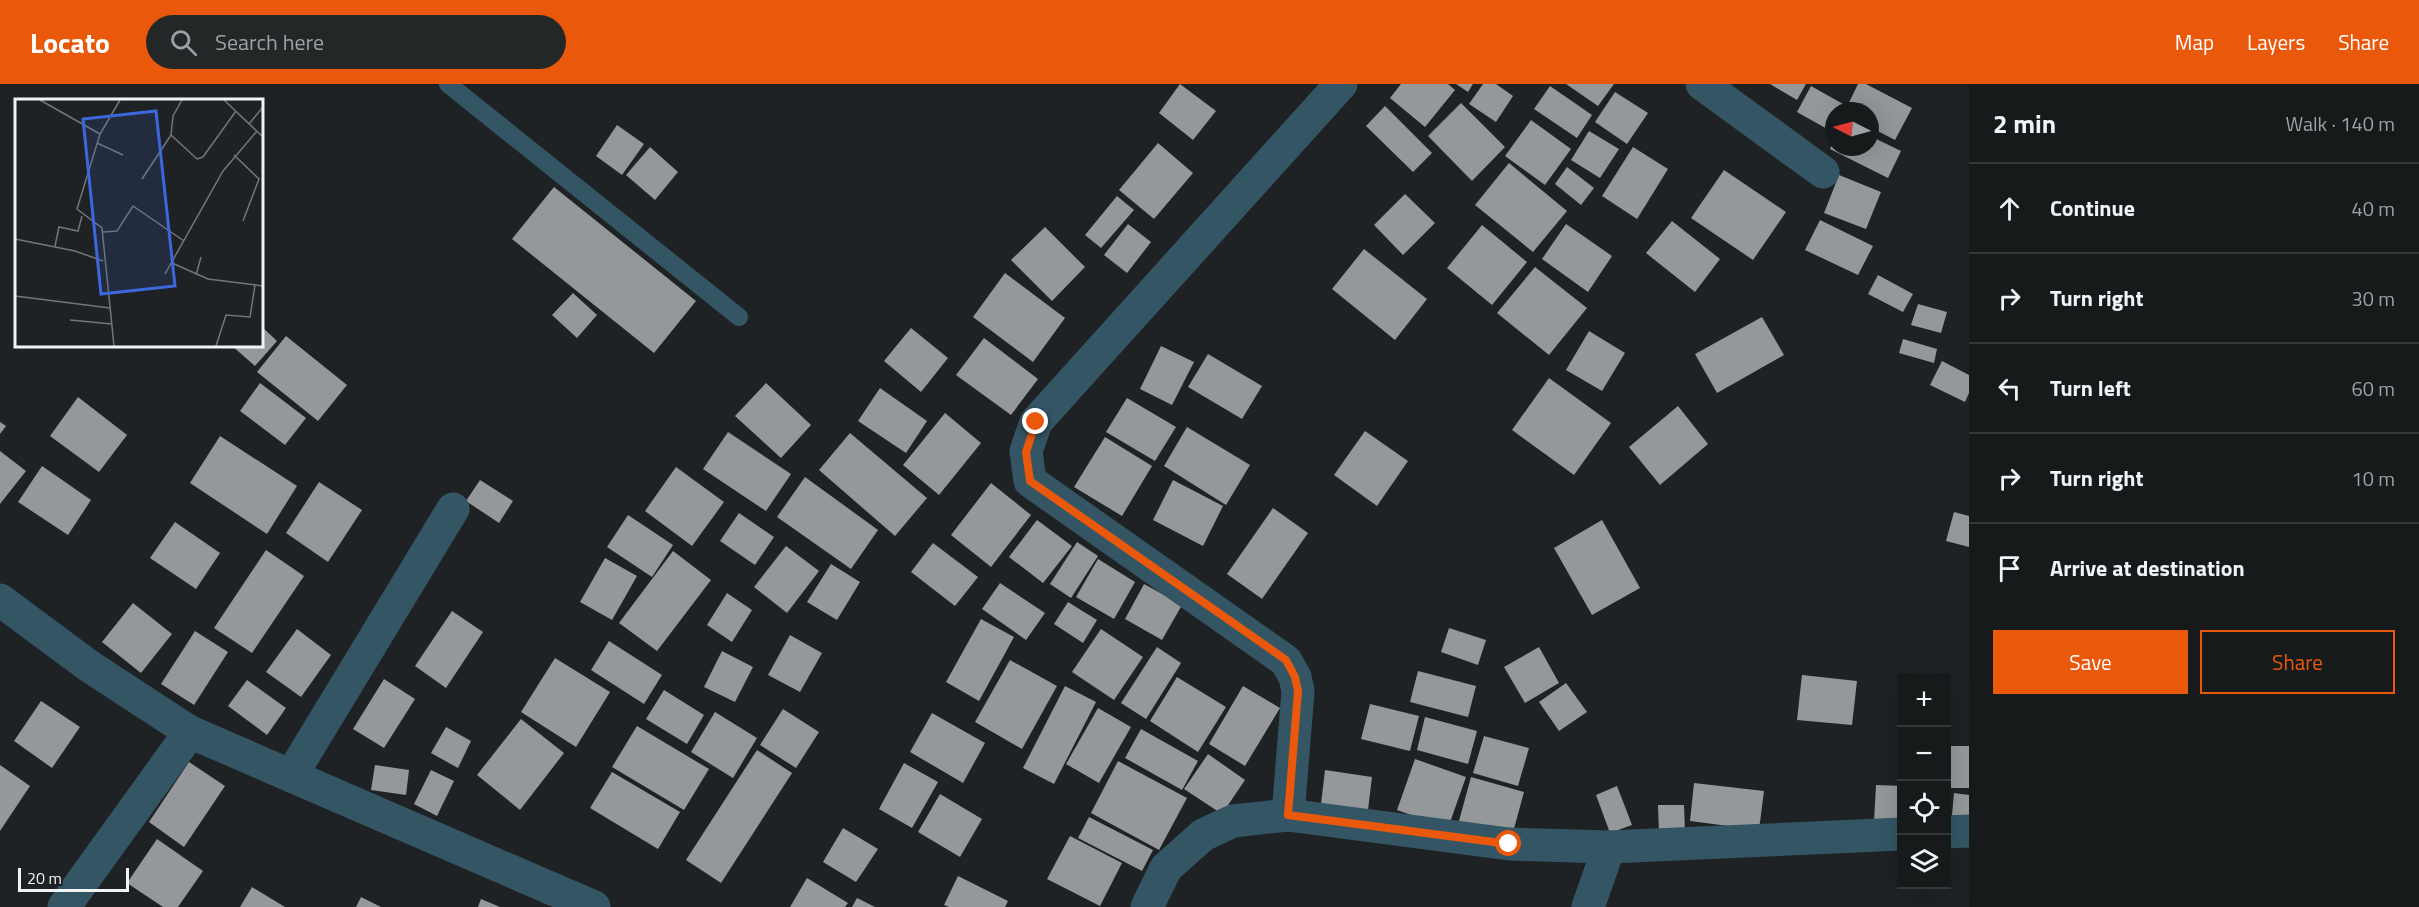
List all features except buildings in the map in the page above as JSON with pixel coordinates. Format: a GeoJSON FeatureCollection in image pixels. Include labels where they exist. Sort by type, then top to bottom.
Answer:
{"type":"FeatureCollection","features":[{"type":"Feature","properties":{"kind":"street"},"geometry":{"type":"LineString","coordinates":[[1288,815],[1298,691],[1295,677],[1286,660],[1030,481],[1026,452],[1036,422],[1341,84]]}},
{"type":"Feature","properties":{"kind":"street"},"geometry":{"type":"LineString","coordinates":[[1711,87],[1822,172]]}},
{"type":"Feature","properties":{"kind":"street"},"geometry":{"type":"LineString","coordinates":[[291,776],[453,509]]}},
{"type":"Feature","properties":{"kind":"street"},"geometry":{"type":"LineString","coordinates":[[0,600],[89,666],[190,732],[594,907]]}},
{"type":"Feature","properties":{"kind":"street"},"geometry":{"type":"LineString","coordinates":[[64,907],[190,732]]}},
{"type":"Feature","properties":{"kind":"street"},"geometry":{"type":"LineString","coordinates":[[1147,907],[1166,868],[1203,835],[1233,821],[1288,815],[1509,844],[1609,847],[1897,834]]}},
{"type":"Feature","properties":{"kind":"street"},"geometry":{"type":"LineString","coordinates":[[1951,832],[1969,831]]}},
{"type":"Feature","properties":{"kind":"street"},"geometry":{"type":"LineString","coordinates":[[1588,907],[1609,847]]}},
{"type":"Feature","properties":{"kind":"lane"},"geometry":{"type":"LineString","coordinates":[[448,84],[739,317]]}},
{"type":"Feature","properties":{"kind":"route"},"geometry":{"type":"LineString","coordinates":[[1036,422],[1026,452],[1030,481],[1286,660],[1295,677],[1298,691],[1288,815],[1509,844]]}}]}
